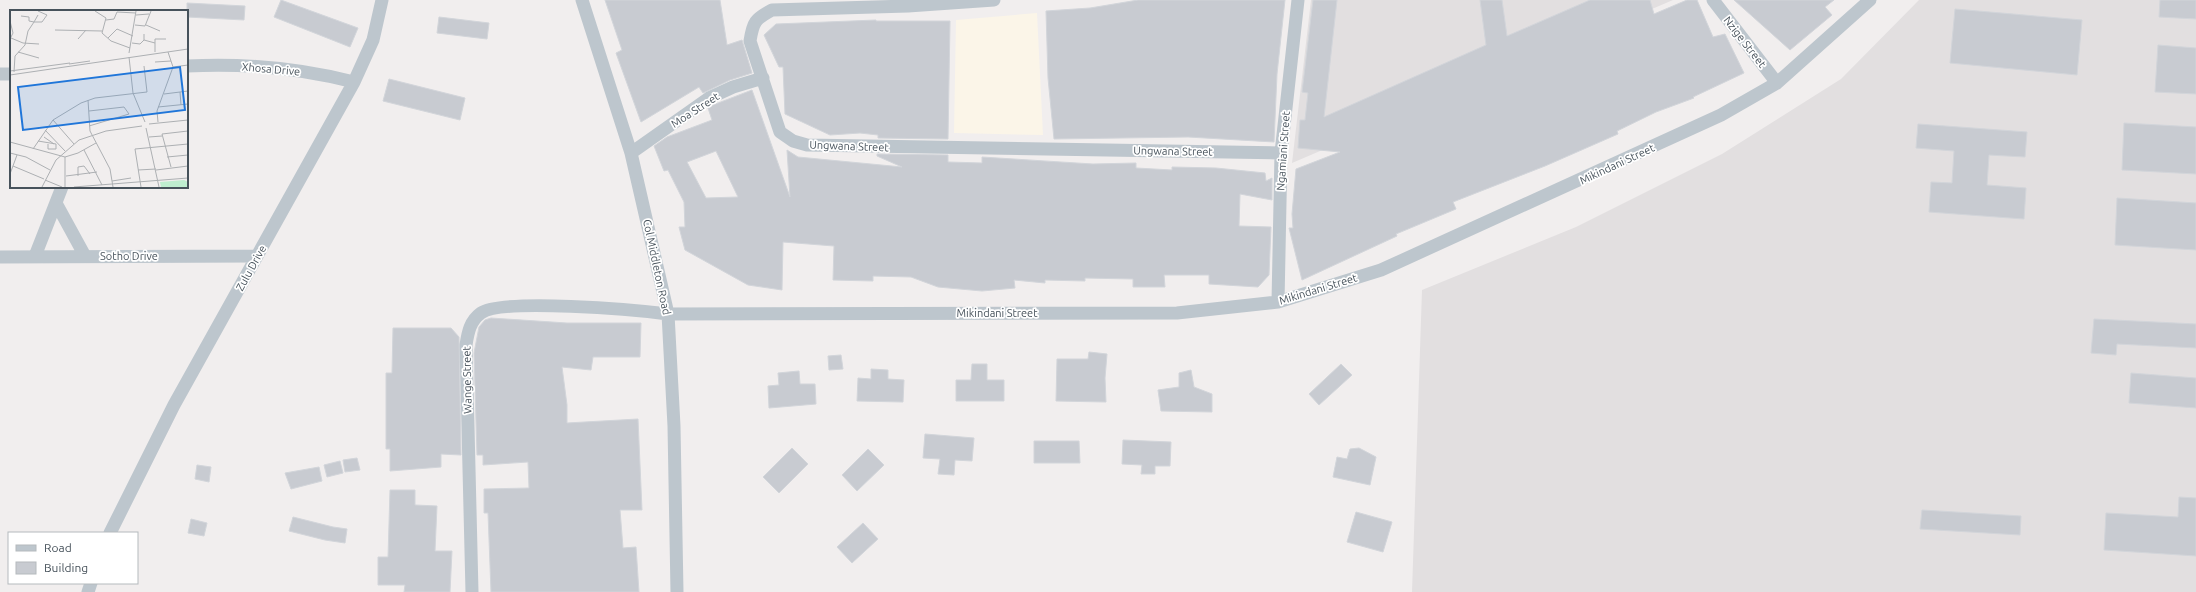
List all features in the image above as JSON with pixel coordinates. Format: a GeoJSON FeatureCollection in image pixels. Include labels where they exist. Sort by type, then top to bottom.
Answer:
{"type":"FeatureCollection","features":[{"type":"Feature","properties":{"kind":"street","name":"Zulu Drive"},"geometry":{"type":"LineString","coordinates":[[110,532],[174,404],[354,82],[373,40],[382,0]]}},
{"type":"Feature","properties":{"kind":"street","name":"Col Middleton Road"},"geometry":{"type":"LineString","coordinates":[[582,0],[631,153],[668,314],[674,426],[677,592]]}},
{"type":"Feature","properties":{"kind":"street","name":"Ungwana Street"},"geometry":{"type":"LineString","coordinates":[[994,0],[908,6],[772,10],[760,17],[752,25],[750,41],[763,78],[774,118],[780,132],[793,142],[807,145],[1281,153]]}},
{"type":"Feature","properties":{"kind":"street","name":"Ngamiani Street"},"geometry":{"type":"LineString","coordinates":[[1278,302],[1281,153],[1298,0]]}},
{"type":"Feature","properties":{"kind":"street","name":"Nzige Street"},"geometry":{"type":"LineString","coordinates":[[1713,0],[1777,83]]}},
{"type":"Feature","properties":{"kind":"street","name":"Mikindani Street"},"geometry":{"type":"LineString","coordinates":[[668,314],[1177,313],[1278,302],[1388,267],[1721,115],[1777,83],[1870,0]]}},
{"type":"Feature","properties":{"kind":"street","name":"Xhosa Drive"},"geometry":{"type":"LineString","coordinates":[[188,66],[222,64],[275,69],[316,73],[354,82]]}},
{"type":"Feature","properties":{"kind":"street","name":"Moa Street"},"geometry":{"type":"LineString","coordinates":[[631,153],[709,98],[732,87],[763,78]]}},
{"type":"Feature","properties":{"kind":"street"},"geometry":{"type":"LineString","coordinates":[[35,256],[62,188]]}},
{"type":"Feature","properties":{"kind":"street"},"geometry":{"type":"LineString","coordinates":[[56,203],[85,256]]}},
{"type":"Feature","properties":{"kind":"street","name":"Sotho Drive"},"geometry":{"type":"LineString","coordinates":[[0,256],[257,256]]}},
{"type":"Feature","properties":{"kind":"street","name":"Wange Street"},"geometry":{"type":"LineString","coordinates":[[472,592],[466,345],[468,332],[473,320],[482,312],[497,308],[587,307],[668,314]]}},
{"type":"Feature","properties":{"kind":"shaded area"},"geometry":{"type":"Polygon","coordinates":[[[1311,0],[1673,0],[1292,163],[1311,0]]]}},
{"type":"Feature","properties":{"kind":"shaded area"},"geometry":{"type":"Polygon","coordinates":[[[1919,0],[2196,0],[2196,592],[1412,592],[1422,290],[1576,227],[1722,154],[1841,79],[1919,0]]]}},
{"type":"Feature","properties":{"kind":"shaded area"},"geometry":{"type":"Polygon","coordinates":[[[1037,13],[1043,135],[954,133],[956,20],[1037,13]]]}},
{"type":"Feature","properties":{"kind":"building"},"geometry":{"type":"Polygon","coordinates":[[[281,0],[358,28],[350,47],[274,17],[281,0]]]}},
{"type":"Feature","properties":{"kind":"building"},"geometry":{"type":"Polygon","coordinates":[[[605,0],[720,0],[727,45],[742,40],[752,73],[730,80],[703,93],[699,87],[641,122],[616,53],[622,50],[605,0]]]}},
{"type":"Feature","properties":{"kind":"building"},"geometry":{"type":"Polygon","coordinates":[[[1138,0],[1285,0],[1277,74],[1274,142],[1188,137],[1054,139],[1048,78],[1046,11],[1090,8],[1138,0]]]}},
{"type":"Feature","properties":{"kind":"building"},"geometry":{"type":"Polygon","coordinates":[[[1313,0],[1337,0],[1324,117],[1486,45],[1480,0],[1502,0],[1507,36],[1590,0],[1650,0],[1654,14],[1687,0],[1697,0],[1713,37],[1725,34],[1744,73],[1693,97],[1694,98],[1656,112],[1617,131],[1618,134],[1545,166],[1453,202],[1456,209],[1396,234],[1397,236],[1302,280],[1289,228],[1293,228],[1292,214],[1296,169],[1340,152],[1298,148],[1300,120],[1305,120],[1308,93],[1302,92],[1313,0]]]}},
{"type":"Feature","properties":{"kind":"building"},"geometry":{"type":"Polygon","coordinates":[[[1734,0],[1834,0],[1825,7],[1832,15],[1790,50],[1734,0]]]}},
{"type":"Feature","properties":{"kind":"building"},"geometry":{"type":"Polygon","coordinates":[[[2160,0],[2196,0],[2196,19],[2159,17],[2160,0]]]}},
{"type":"Feature","properties":{"kind":"building"},"geometry":{"type":"Polygon","coordinates":[[[187,3],[245,6],[244,20],[188,17],[187,3]]]}},
{"type":"Feature","properties":{"kind":"building"},"geometry":{"type":"Polygon","coordinates":[[[1955,9],[2082,20],[2077,75],[1950,63],[1955,9]]]}},
{"type":"Feature","properties":{"kind":"building"},"geometry":{"type":"Polygon","coordinates":[[[439,17],[489,23],[487,39],[437,33],[439,17]]]}},
{"type":"Feature","properties":{"kind":"building"},"geometry":{"type":"Polygon","coordinates":[[[876,20],[950,21],[948,139],[878,138],[878,135],[860,133],[830,135],[785,114],[783,67],[779,67],[764,35],[776,24],[876,20]]]}},
{"type":"Feature","properties":{"kind":"building"},"geometry":{"type":"Polygon","coordinates":[[[2158,45],[2196,48],[2196,94],[2155,92],[2158,45]]]}},
{"type":"Feature","properties":{"kind":"building"},"geometry":{"type":"Polygon","coordinates":[[[389,79],[465,98],[460,120],[383,101],[389,79]]]}},
{"type":"Feature","properties":{"kind":"building"},"geometry":{"type":"Polygon","coordinates":[[[752,90],[790,197],[787,150],[798,157],[902,167],[877,156],[877,154],[948,155],[948,162],[982,163],[982,157],[1093,164],[1136,163],[1136,168],[1172,170],[1172,167],[1216,168],[1265,173],[1266,181],[1272,178],[1272,200],[1240,194],[1239,226],[1271,227],[1269,275],[1258,287],[1209,284],[1209,275],[1164,275],[1165,287],[1133,287],[1133,279],[1085,278],[1085,281],[1045,280],[1045,283],[1014,280],[1015,288],[982,291],[938,287],[911,277],[873,276],[873,281],[833,280],[834,246],[783,242],[782,290],[748,285],[685,250],[679,227],[685,227],[684,202],[668,170],[664,171],[654,146],[667,137],[712,120],[708,108],[752,90]],[[716,151],[687,162],[706,198],[738,197],[716,151]]]}},
{"type":"Feature","properties":{"kind":"building"},"geometry":{"type":"Polygon","coordinates":[[[2124,123],[2196,127],[2196,174],[2122,170],[2124,123]]]}},
{"type":"Feature","properties":{"kind":"building"},"geometry":{"type":"Polygon","coordinates":[[[1918,124],[2027,132],[2025,157],[1989,155],[1987,185],[2026,188],[2024,219],[1929,212],[1931,182],[1952,183],[1954,151],[1916,148],[1918,124]]]}},
{"type":"Feature","properties":{"kind":"building"},"geometry":{"type":"Polygon","coordinates":[[[2117,198],[2196,203],[2196,250],[2115,245],[2117,198]]]}},
{"type":"Feature","properties":{"kind":"building"},"geometry":{"type":"Polygon","coordinates":[[[491,318],[567,323],[641,323],[640,357],[593,357],[591,370],[562,367],[567,405],[567,423],[638,419],[642,510],[620,510],[623,548],[636,547],[639,592],[491,592],[488,513],[484,513],[484,489],[529,488],[528,462],[483,465],[483,455],[477,455],[474,353],[479,327],[485,320],[491,318]]]}},
{"type":"Feature","properties":{"kind":"building"},"geometry":{"type":"Polygon","coordinates":[[[2094,319],[2196,324],[2196,348],[2117,344],[2116,355],[2091,353],[2094,319]]]}},
{"type":"Feature","properties":{"kind":"building"},"geometry":{"type":"Polygon","coordinates":[[[393,328],[451,328],[459,337],[461,455],[441,454],[441,467],[390,471],[390,449],[386,449],[386,373],[392,373],[393,328]]]}},
{"type":"Feature","properties":{"kind":"building"},"geometry":{"type":"Polygon","coordinates":[[[1089,352],[1107,354],[1105,378],[1106,402],[1056,401],[1057,359],[1088,359],[1089,352]]]}},
{"type":"Feature","properties":{"kind":"building"},"geometry":{"type":"Polygon","coordinates":[[[841,355],[843,369],[829,370],[828,356],[841,355]]]}},
{"type":"Feature","properties":{"kind":"building"},"geometry":{"type":"Polygon","coordinates":[[[972,364],[987,364],[987,380],[1004,380],[1004,401],[956,401],[956,380],[971,380],[972,364]]]}},
{"type":"Feature","properties":{"kind":"building"},"geometry":{"type":"Polygon","coordinates":[[[1341,364],[1352,375],[1319,405],[1309,394],[1341,364]]]}},
{"type":"Feature","properties":{"kind":"building"},"geometry":{"type":"Polygon","coordinates":[[[871,369],[888,370],[888,379],[904,380],[903,402],[857,401],[858,378],[871,379],[871,369]]]}},
{"type":"Feature","properties":{"kind":"building"},"geometry":{"type":"Polygon","coordinates":[[[1191,370],[1194,387],[1212,394],[1212,412],[1161,411],[1158,390],[1179,387],[1179,373],[1191,370]]]}},
{"type":"Feature","properties":{"kind":"building"},"geometry":{"type":"Polygon","coordinates":[[[799,371],[800,384],[815,384],[816,404],[769,408],[768,386],[779,385],[778,373],[799,371]]]}},
{"type":"Feature","properties":{"kind":"building"},"geometry":{"type":"Polygon","coordinates":[[[2131,373],[2196,378],[2196,408],[2129,403],[2131,373]]]}},
{"type":"Feature","properties":{"kind":"building"},"geometry":{"type":"Polygon","coordinates":[[[925,434],[974,438],[972,461],[955,460],[954,475],[938,474],[940,459],[923,458],[925,434]]]}},
{"type":"Feature","properties":{"kind":"building"},"geometry":{"type":"Polygon","coordinates":[[[1123,440],[1171,442],[1170,466],[1155,466],[1155,474],[1141,474],[1142,465],[1122,464],[1123,440]]]}},
{"type":"Feature","properties":{"kind":"building"},"geometry":{"type":"Polygon","coordinates":[[[1034,441],[1079,441],[1080,463],[1034,463],[1034,441]]]}},
{"type":"Feature","properties":{"kind":"building"},"geometry":{"type":"Polygon","coordinates":[[[792,448],[808,464],[779,493],[763,477],[792,448]]]}},
{"type":"Feature","properties":{"kind":"building"},"geometry":{"type":"Polygon","coordinates":[[[1359,448],[1376,457],[1370,485],[1333,477],[1337,457],[1347,459],[1350,449],[1359,448]]]}},
{"type":"Feature","properties":{"kind":"building"},"geometry":{"type":"Polygon","coordinates":[[[868,449],[884,465],[857,491],[842,475],[868,449]]]}},
{"type":"Feature","properties":{"kind":"building"},"geometry":{"type":"Polygon","coordinates":[[[357,458],[360,470],[345,472],[343,460],[357,458]]]}},
{"type":"Feature","properties":{"kind":"building"},"geometry":{"type":"Polygon","coordinates":[[[340,461],[343,473],[327,477],[324,465],[340,461]]]}},
{"type":"Feature","properties":{"kind":"building"},"geometry":{"type":"Polygon","coordinates":[[[197,465],[211,467],[209,482],[195,479],[197,465]]]}},
{"type":"Feature","properties":{"kind":"building"},"geometry":{"type":"Polygon","coordinates":[[[319,467],[322,481],[291,489],[285,473],[319,467]]]}},
{"type":"Feature","properties":{"kind":"building"},"geometry":{"type":"Polygon","coordinates":[[[390,490],[415,490],[415,505],[437,506],[435,551],[452,551],[450,592],[404,592],[405,585],[378,585],[378,557],[388,557],[390,490]]]}},
{"type":"Feature","properties":{"kind":"building"},"geometry":{"type":"Polygon","coordinates":[[[2179,497],[2196,498],[2196,556],[2104,550],[2106,513],[2178,517],[2179,497]]]}},
{"type":"Feature","properties":{"kind":"building"},"geometry":{"type":"Polygon","coordinates":[[[1922,510],[2021,516],[2020,535],[1920,529],[1922,510]]]}},
{"type":"Feature","properties":{"kind":"building"},"geometry":{"type":"Polygon","coordinates":[[[1356,512],[1392,522],[1383,552],[1347,542],[1356,512]]]}},
{"type":"Feature","properties":{"kind":"building"},"geometry":{"type":"Polygon","coordinates":[[[293,517],[347,529],[345,543],[325,540],[289,531],[293,517]]]}},
{"type":"Feature","properties":{"kind":"building"},"geometry":{"type":"Polygon","coordinates":[[[191,519],[207,523],[204,536],[188,533],[191,519]]]}},
{"type":"Feature","properties":{"kind":"building"},"geometry":{"type":"Polygon","coordinates":[[[863,523],[878,539],[852,563],[837,547],[863,523]]]}}]}
